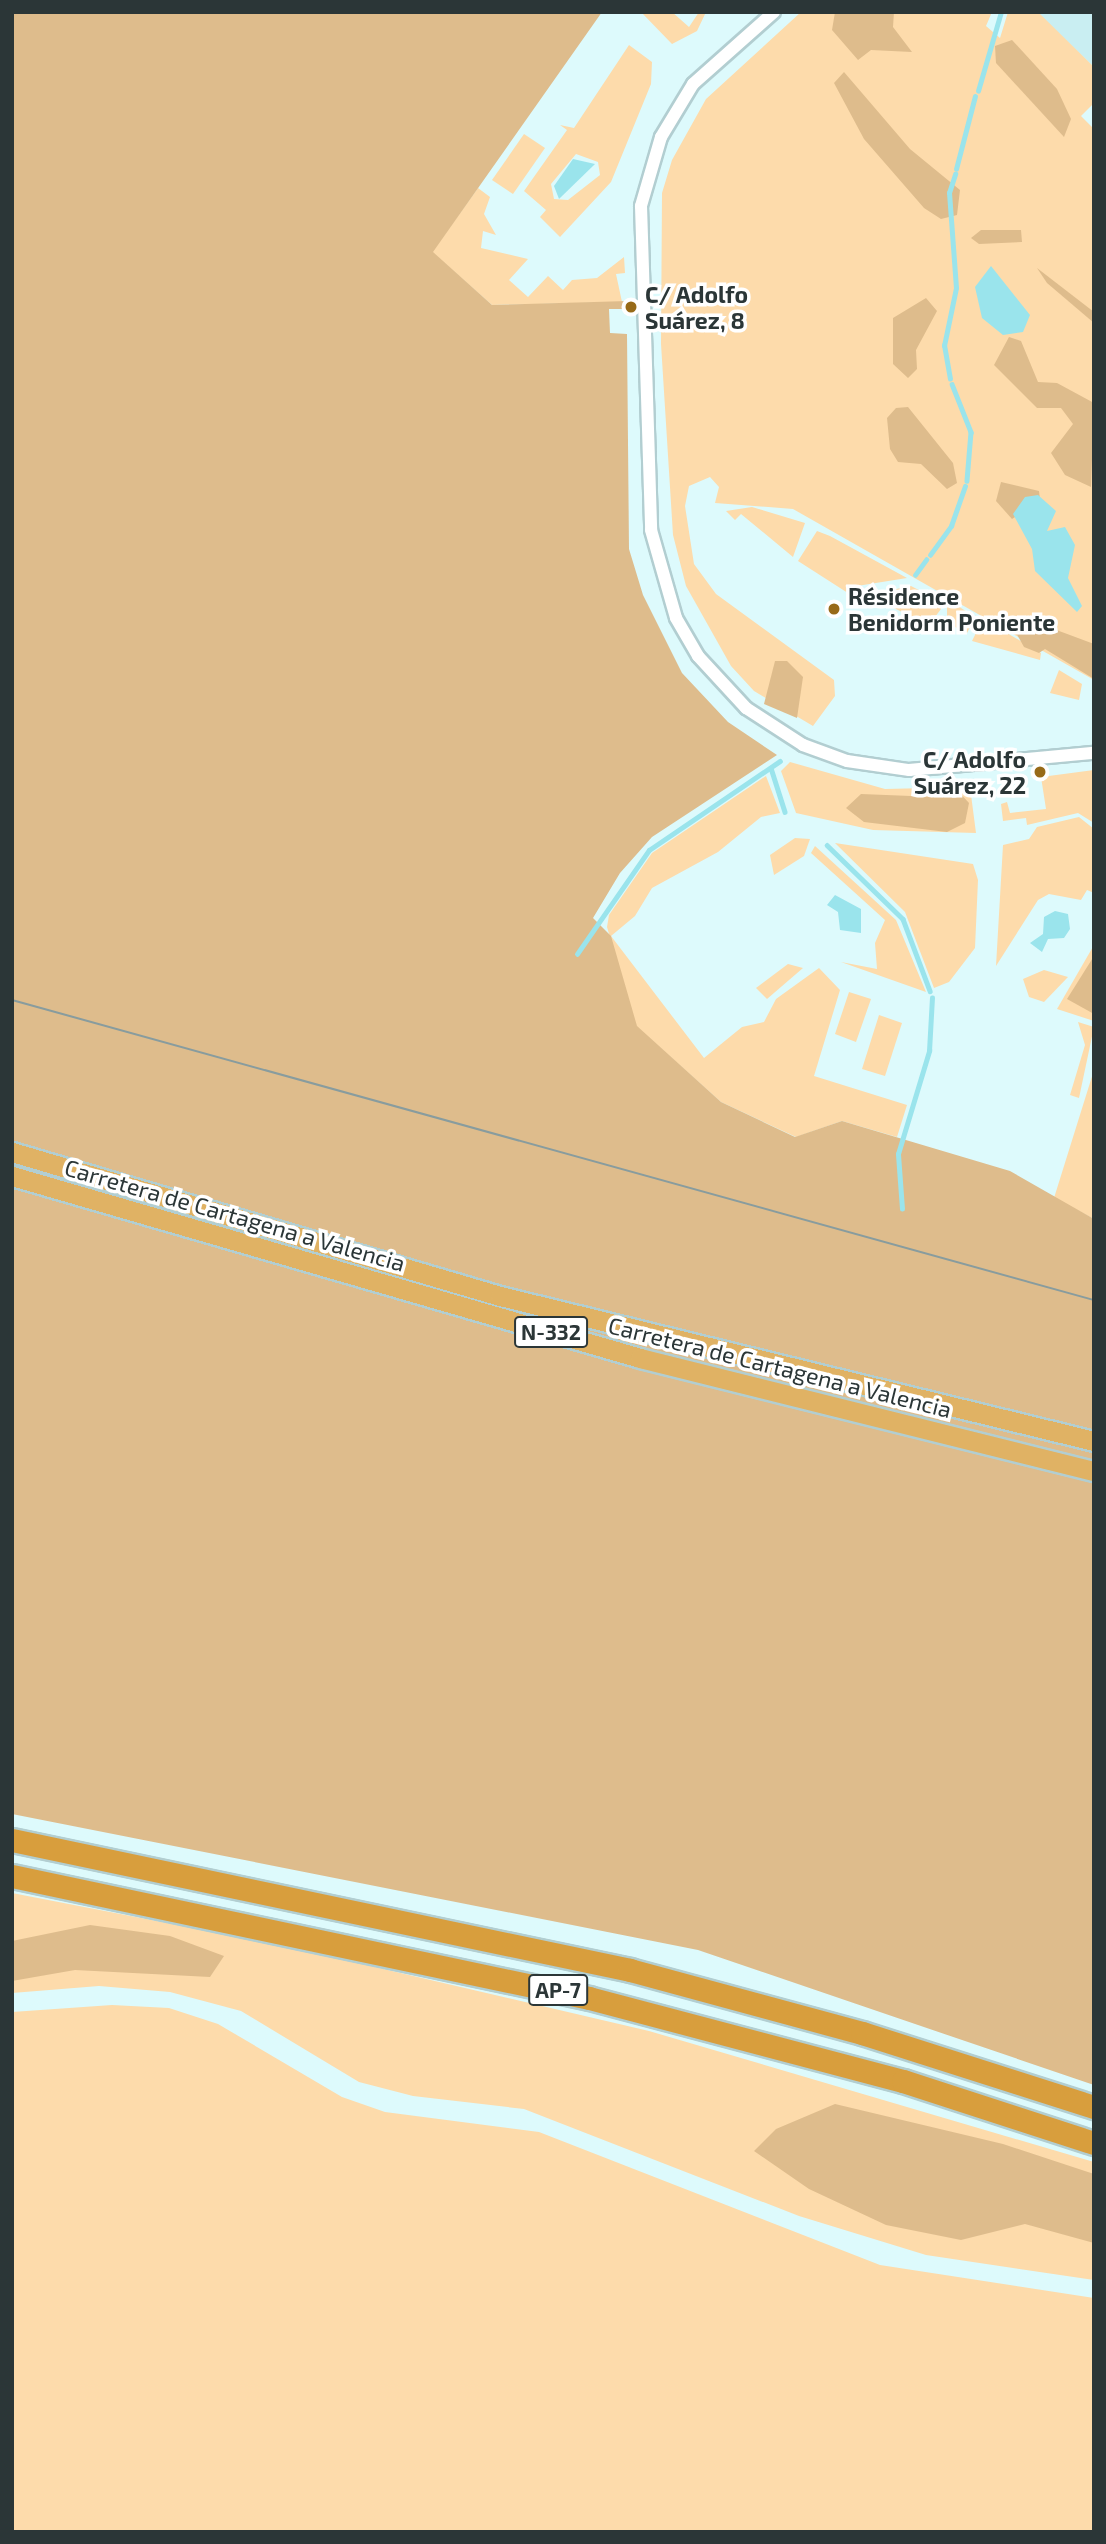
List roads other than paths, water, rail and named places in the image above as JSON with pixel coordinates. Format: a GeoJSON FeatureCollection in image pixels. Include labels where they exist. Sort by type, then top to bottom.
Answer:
{"type":"FeatureCollection","features":[{"type":"Feature","properties":{"kind":"highway","name":"Carretera de Cartagena a Valencia"},"geometry":{"type":"LineString","coordinates":[[12,1152],[500,1296],[1094,1441]]}},
{"type":"Feature","properties":{"kind":"highway","name":"Carretera de Cartagena a Valencia"},"geometry":{"type":"LineString","coordinates":[[12,1176],[640,1358],[1094,1471]]}},
{"type":"Feature","properties":{"kind":"highway","name":"AP-7"},"geometry":{"type":"LineString","coordinates":[[12,1840],[630,1970],[862,2033],[1094,2107]]}},
{"type":"Feature","properties":{"kind":"highway","name":"AP-7"},"geometry":{"type":"LineString","coordinates":[[12,1876],[589,1998],[903,2081],[1094,2143]]}},
{"type":"Feature","properties":{"kind":"street"},"geometry":{"type":"LineString","coordinates":[[774,12],[693,84],[661,137],[640,206],[651,530],[676,618],[698,656],[746,708],[803,745],[847,761],[909,771],[1094,753]]}},
{"type":"Feature","properties":{"kind":"water"},"geometry":{"type":"Polygon","coordinates":[[[573,159],[595,164],[559,199],[554,186],[573,159]]]}},
{"type":"Feature","properties":{"kind":"water"},"geometry":{"type":"Polygon","coordinates":[[[991,266],[1030,315],[1023,332],[1003,335],[982,318],[975,287],[991,266]]]}},
{"type":"Feature","properties":{"kind":"water"},"geometry":{"type":"Polygon","coordinates":[[[1038,495],[1056,511],[1047,531],[1065,527],[1075,545],[1068,578],[1082,606],[1077,612],[1035,571],[1032,549],[1013,514],[1025,497],[1038,495]]]}},
{"type":"Feature","properties":{"kind":"water"},"geometry":{"type":"Polygon","coordinates":[[[835,895],[861,909],[861,933],[840,930],[838,912],[827,905],[835,895]]]}},
{"type":"Feature","properties":{"kind":"water"},"geometry":{"type":"Polygon","coordinates":[[[1055,911],[1068,914],[1070,929],[1064,938],[1048,939],[1042,952],[1030,943],[1043,934],[1044,917],[1055,911]]]}},
{"type":"Feature","properties":{"kind":"waterway"},"geometry":{"type":"LineString","coordinates":[[978,91],[1001,12]]}},
{"type":"Feature","properties":{"kind":"waterway"},"geometry":{"type":"LineString","coordinates":[[956,169],[975,96]]}},
{"type":"Feature","properties":{"kind":"waterway"},"geometry":{"type":"LineString","coordinates":[[950,379],[944,346],[956,288],[949,193],[955,174]]}},
{"type":"Feature","properties":{"kind":"waterway"},"geometry":{"type":"LineString","coordinates":[[952,384],[971,432],[967,481]]}},
{"type":"Feature","properties":{"kind":"waterway"},"geometry":{"type":"LineString","coordinates":[[930,555],[951,526],[965,486]]}},
{"type":"Feature","properties":{"kind":"waterway"},"geometry":{"type":"LineString","coordinates":[[915,575],[926,560]]}},
{"type":"Feature","properties":{"kind":"waterway"},"geometry":{"type":"LineString","coordinates":[[577,954],[649,850],[780,761]]}},
{"type":"Feature","properties":{"kind":"waterway"},"geometry":{"type":"LineString","coordinates":[[771,768],[785,812]]}},
{"type":"Feature","properties":{"kind":"waterway"},"geometry":{"type":"LineString","coordinates":[[827,845],[903,919],[930,991]]}},
{"type":"Feature","properties":{"kind":"waterway"},"geometry":{"type":"LineString","coordinates":[[902,1209],[898,1154],[929,1051],[932,998]]}},
{"type":"Feature","properties":{"kind":"tram line"},"geometry":{"type":"LineString","coordinates":[[12,1000],[1094,1300]]}},
{"type":"Feature","properties":{"kind":"place","name":"C/ Adolfo Suárez, 8"},"geometry":{"type":"Point","coordinates":[631,307]}},
{"type":"Feature","properties":{"kind":"place","name":"Résidence Benidorm Poniente"},"geometry":{"type":"Point","coordinates":[834,609]}},
{"type":"Feature","properties":{"kind":"place","name":"C/ Adolfo Suárez, 22"},"geometry":{"type":"Point","coordinates":[1040,772]}}]}
